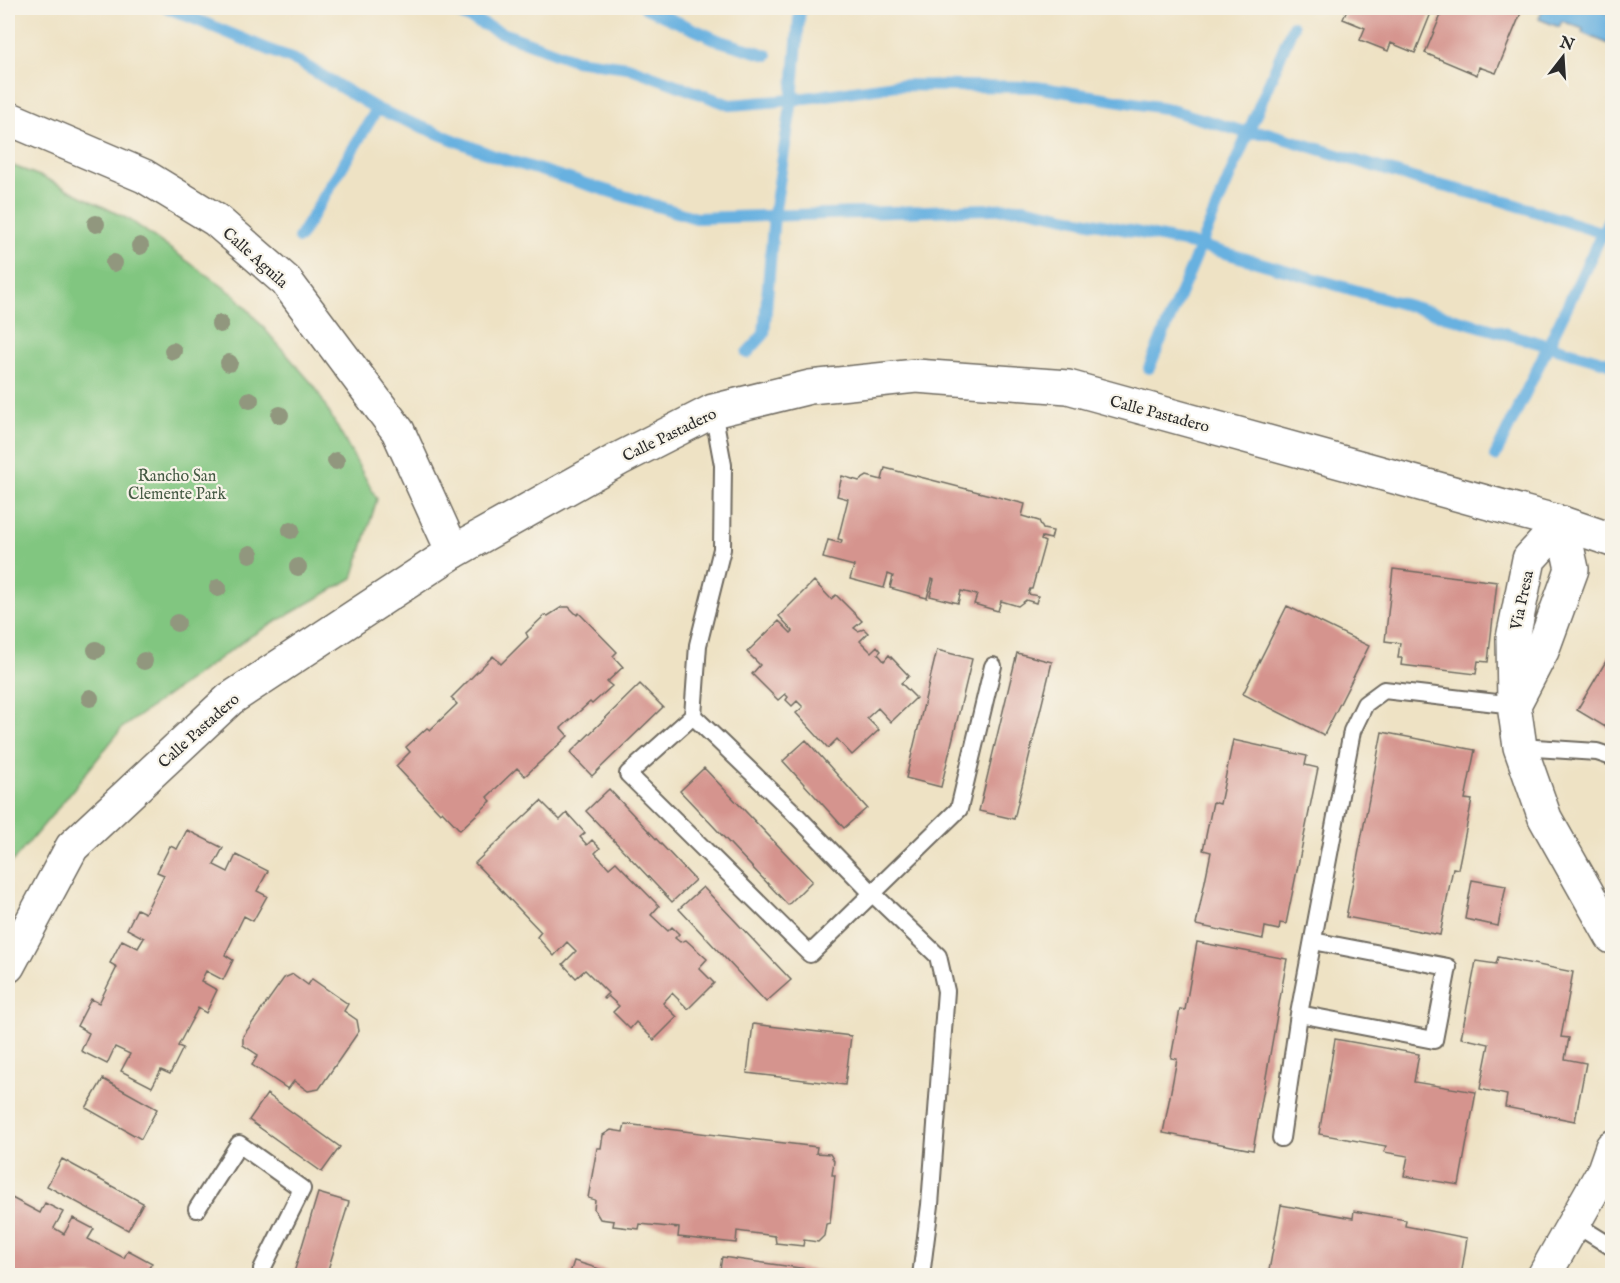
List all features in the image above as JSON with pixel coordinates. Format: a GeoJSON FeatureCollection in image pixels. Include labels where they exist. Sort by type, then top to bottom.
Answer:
{"type":"FeatureCollection","features":[{"type":"Feature","properties":{"kind":"street","name":"Calle Aguila"},"geometry":{"type":"LineString","coordinates":[[8,118],[144,176],[216,220],[286,282],[398,430],[453,552]]}},
{"type":"Feature","properties":{"kind":"street","name":"Calle Pastadero"},"geometry":{"type":"LineString","coordinates":[[8,966],[72,847],[222,707],[453,552],[619,459],[713,411],[810,387],[916,376],[1068,387],[1562,523],[1612,540]]}},
{"type":"Feature","properties":{"kind":"street","name":"Via Presa"},"geometry":{"type":"LineString","coordinates":[[1514,705],[1542,651],[1572,568],[1562,523]]}},
{"type":"Feature","properties":{"kind":"street","name":"Via Presa"},"geometry":{"type":"LineString","coordinates":[[1562,523],[1529,559],[1513,638],[1514,705],[1520,747],[1545,818],[1612,937]]}},
{"type":"Feature","properties":{"kind":"street"},"geometry":{"type":"LineString","coordinates":[[1544,1275],[1604,1170],[1612,1147]]}},
{"type":"Feature","properties":{"kind":"lane"},"geometry":{"type":"LineString","coordinates":[[713,411],[723,465],[722,549],[698,645],[693,716],[628,774],[810,954],[959,809],[993,666]]}},
{"type":"Feature","properties":{"kind":"lane"},"geometry":{"type":"LineString","coordinates":[[1281,1138],[1299,1014],[1352,731],[1365,704],[1384,690],[1514,705]]}},
{"type":"Feature","properties":{"kind":"lane"},"geometry":{"type":"LineString","coordinates":[[693,716],[938,956],[946,991],[930,1205],[921,1275]]}},
{"type":"Feature","properties":{"kind":"lane"},"geometry":{"type":"LineString","coordinates":[[1520,747],[1597,752],[1612,758]]}},
{"type":"Feature","properties":{"kind":"lane"},"geometry":{"type":"LineString","coordinates":[[1299,1014],[1434,1040],[1448,967],[1313,941]]}},
{"type":"Feature","properties":{"kind":"lane"},"geometry":{"type":"LineString","coordinates":[[197,1209],[239,1144],[302,1189],[262,1269]]}},
{"type":"Feature","properties":{"kind":"lane"},"geometry":{"type":"LineString","coordinates":[[1575,1224],[1612,1247]]}},
{"type":"Feature","properties":{"kind":"green space","name":"Rancho San Clemente Park"},"geometry":{"type":"Polygon","coordinates":[[[8,164],[45,178],[130,220],[236,296],[315,387],[377,499],[353,578],[251,636],[122,728],[8,867],[8,164]]]}},
{"type":"Feature","properties":{"kind":"water"},"geometry":{"type":"Polygon","coordinates":[[[1543,8],[1605,8],[1603,12],[1612,16],[1612,34],[1609,44],[1582,33],[1583,29],[1562,21],[1559,27],[1539,19],[1543,8]]]}},
{"type":"Feature","properties":{"kind":"building"},"geometry":{"type":"Polygon","coordinates":[[[1348,8],[1433,8],[1415,53],[1391,43],[1388,51],[1360,40],[1365,28],[1343,19],[1348,8]]]}},
{"type":"Feature","properties":{"kind":"building"},"geometry":{"type":"Polygon","coordinates":[[[1444,8],[1523,8],[1496,73],[1479,67],[1477,75],[1425,53],[1444,8]]]}},
{"type":"Feature","properties":{"kind":"building"},"geometry":{"type":"Polygon","coordinates":[[[885,468],[1025,504],[1022,516],[1039,521],[1043,529],[1053,531],[1051,539],[1042,537],[1041,540],[1045,542],[1032,589],[1028,594],[1038,596],[1036,603],[1026,600],[1018,606],[1001,601],[998,611],[974,604],[977,595],[961,591],[958,603],[930,596],[934,580],[932,579],[927,598],[890,588],[893,576],[888,574],[884,588],[850,579],[854,566],[823,558],[828,540],[841,543],[842,540],[838,539],[848,499],[837,496],[842,476],[859,481],[867,476],[882,480],[885,468]]]}},
{"type":"Feature","properties":{"kind":"building"},"geometry":{"type":"Polygon","coordinates":[[[1393,569],[1497,582],[1488,662],[1478,661],[1476,674],[1401,665],[1402,658],[1398,658],[1400,643],[1385,641],[1393,569]]]}},
{"type":"Feature","properties":{"kind":"building"},"geometry":{"type":"Polygon","coordinates":[[[814,581],[831,599],[836,595],[862,621],[854,628],[858,631],[864,629],[868,633],[860,641],[871,652],[877,646],[881,651],[878,654],[884,661],[889,655],[909,676],[901,683],[916,698],[891,722],[878,708],[867,718],[879,730],[852,755],[837,739],[828,748],[796,713],[803,707],[797,701],[792,706],[786,700],[788,697],[785,694],[778,700],[752,674],[760,665],[747,652],[779,621],[791,633],[793,631],[779,616],[814,581]]]}},
{"type":"Feature","properties":{"kind":"building"},"geometry":{"type":"Polygon","coordinates":[[[1287,606],[1369,646],[1324,735],[1243,694],[1287,606]]]}},
{"type":"Feature","properties":{"kind":"building"},"geometry":{"type":"Polygon","coordinates":[[[562,607],[569,607],[577,615],[579,613],[617,652],[613,656],[623,667],[607,682],[612,686],[561,728],[568,736],[525,776],[517,768],[487,797],[491,801],[460,830],[442,811],[440,813],[396,766],[410,752],[406,747],[427,728],[430,730],[457,704],[451,698],[493,656],[501,664],[528,637],[526,633],[545,615],[548,616],[562,607]]]}},
{"type":"Feature","properties":{"kind":"building"},"geometry":{"type":"Polygon","coordinates":[[[937,650],[972,659],[941,787],[906,778],[937,650]]]}},
{"type":"Feature","properties":{"kind":"building"},"geometry":{"type":"Polygon","coordinates":[[[1612,651],[1612,731],[1577,710],[1612,651]]]}},
{"type":"Feature","properties":{"kind":"building"},"geometry":{"type":"Polygon","coordinates":[[[1017,653],[1052,662],[1014,819],[979,811],[1017,653]]]}},
{"type":"Feature","properties":{"kind":"building"},"geometry":{"type":"Polygon","coordinates":[[[640,684],[663,707],[592,776],[570,753],[640,684]]]}},
{"type":"Feature","properties":{"kind":"building"},"geometry":{"type":"Polygon","coordinates":[[[1382,732],[1475,750],[1465,799],[1472,800],[1458,869],[1453,868],[1440,935],[1346,917],[1382,732]]]}},
{"type":"Feature","properties":{"kind":"building"},"geometry":{"type":"Polygon","coordinates":[[[806,740],[867,808],[844,828],[783,761],[806,740]]]}},
{"type":"Feature","properties":{"kind":"building"},"geometry":{"type":"Polygon","coordinates":[[[1233,740],[1307,756],[1305,765],[1318,768],[1286,924],[1280,923],[1279,930],[1265,927],[1263,939],[1196,925],[1211,852],[1203,850],[1213,802],[1220,804],[1233,740]]]}},
{"type":"Feature","properties":{"kind":"building"},"geometry":{"type":"Polygon","coordinates":[[[704,768],[812,881],[788,905],[680,791],[704,768]]]}},
{"type":"Feature","properties":{"kind":"building"},"geometry":{"type":"Polygon","coordinates":[[[609,789],[695,880],[672,902],[586,811],[609,789]]]}},
{"type":"Feature","properties":{"kind":"building"},"geometry":{"type":"Polygon","coordinates":[[[541,801],[560,820],[567,813],[585,833],[580,837],[587,845],[592,840],[600,848],[595,853],[609,868],[616,862],[659,906],[651,915],[668,931],[672,927],[679,934],[675,938],[680,942],[686,940],[707,959],[699,968],[714,983],[688,1009],[672,993],[663,1003],[677,1017],[654,1040],[636,1022],[630,1029],[613,1012],[619,1006],[608,996],[603,998],[608,993],[585,970],[576,978],[563,964],[576,951],[567,942],[554,956],[537,937],[541,932],[475,863],[541,801]]]}},
{"type":"Feature","properties":{"kind":"building"},"geometry":{"type":"Polygon","coordinates":[[[187,830],[223,848],[214,865],[228,872],[236,855],[268,871],[257,891],[267,896],[253,921],[244,916],[225,955],[233,960],[223,980],[206,971],[201,981],[217,990],[206,1013],[198,1008],[178,1046],[183,1048],[170,1074],[161,1070],[152,1087],[121,1071],[130,1054],[115,1047],[107,1064],[81,1051],[89,1033],[77,1026],[91,999],[99,1003],[117,967],[110,963],[122,940],[138,948],[144,938],[127,929],[137,909],[145,913],[164,875],[157,872],[170,846],[177,849],[187,830]]]}},
{"type":"Feature","properties":{"kind":"building"},"geometry":{"type":"Polygon","coordinates":[[[1472,880],[1506,886],[1498,926],[1465,919],[1472,880]]]}},
{"type":"Feature","properties":{"kind":"building"},"geometry":{"type":"Polygon","coordinates":[[[703,887],[791,980],[766,1002],[679,909],[703,887]]]}},
{"type":"Feature","properties":{"kind":"building"},"geometry":{"type":"Polygon","coordinates":[[[1197,942],[1287,959],[1253,1150],[1163,1133],[1177,1059],[1171,1058],[1180,1009],[1185,1010],[1197,942]]]}},
{"type":"Feature","properties":{"kind":"building"},"geometry":{"type":"Polygon","coordinates":[[[1498,957],[1573,972],[1561,1037],[1569,1038],[1565,1059],[1586,1063],[1575,1121],[1505,1107],[1507,1095],[1480,1089],[1489,1044],[1461,1038],[1476,961],[1496,964],[1498,957]]]}},
{"type":"Feature","properties":{"kind":"building"},"geometry":{"type":"Polygon","coordinates":[[[293,974],[308,985],[312,979],[348,1004],[344,1011],[357,1020],[359,1031],[319,1089],[308,1091],[294,1081],[288,1089],[252,1065],[258,1055],[243,1045],[243,1036],[284,978],[293,974]]]}},
{"type":"Feature","properties":{"kind":"building"},"geometry":{"type":"Polygon","coordinates":[[[753,1024],[851,1036],[845,1085],[747,1073],[753,1024]]]}},
{"type":"Feature","properties":{"kind":"building"},"geometry":{"type":"Polygon","coordinates":[[[1335,1039],[1419,1054],[1414,1082],[1476,1092],[1459,1185],[1404,1176],[1408,1156],[1384,1152],[1386,1146],[1319,1134],[1335,1039]]]}},
{"type":"Feature","properties":{"kind":"building"},"geometry":{"type":"Polygon","coordinates":[[[103,1079],[157,1109],[141,1139],[86,1108],[103,1079]]]}},
{"type":"Feature","properties":{"kind":"building"},"geometry":{"type":"Polygon","coordinates":[[[267,1094],[340,1147],[322,1172],[249,1120],[267,1094]]]}},
{"type":"Feature","properties":{"kind":"building"},"geometry":{"type":"Polygon","coordinates":[[[625,1124],[817,1147],[816,1153],[830,1154],[834,1161],[832,1175],[835,1175],[830,1223],[826,1224],[824,1236],[818,1242],[804,1240],[803,1246],[776,1243],[775,1236],[737,1231],[736,1243],[678,1237],[679,1228],[640,1224],[639,1229],[613,1226],[614,1221],[600,1219],[594,1209],[595,1200],[588,1198],[597,1148],[601,1148],[603,1135],[611,1130],[623,1132],[625,1124]]]}},
{"type":"Feature","properties":{"kind":"building"},"geometry":{"type":"Polygon","coordinates":[[[62,1159],[143,1203],[128,1230],[47,1186],[62,1159]]]}},
{"type":"Feature","properties":{"kind":"building"},"geometry":{"type":"Polygon","coordinates":[[[318,1193],[349,1202],[326,1276],[293,1276],[318,1193]]]}},
{"type":"Feature","properties":{"kind":"building"},"geometry":{"type":"Polygon","coordinates":[[[8,1196],[40,1213],[45,1203],[63,1212],[54,1228],[64,1234],[73,1218],[94,1229],[88,1239],[124,1258],[128,1250],[152,1263],[147,1271],[157,1276],[8,1276],[8,1196]]]}},
{"type":"Feature","properties":{"kind":"building"},"geometry":{"type":"Polygon","coordinates":[[[1281,1205],[1353,1218],[1354,1211],[1406,1220],[1405,1226],[1467,1238],[1461,1276],[1268,1276],[1281,1205]]]}},
{"type":"Feature","properties":{"kind":"building"},"geometry":{"type":"Polygon","coordinates":[[[722,1257],[843,1274],[843,1276],[719,1276],[722,1257]]]}},
{"type":"Feature","properties":{"kind":"building"},"geometry":{"type":"Polygon","coordinates":[[[574,1261],[619,1275],[619,1276],[569,1276],[574,1261]]]}},
{"type":"Feature","properties":{"kind":"waterway"},"geometry":{"type":"LineString","coordinates":[[168,8],[299,62],[377,109],[494,156],[696,218],[1024,208],[1201,246],[1612,364]]}},
{"type":"Feature","properties":{"kind":"waterway"},"geometry":{"type":"LineString","coordinates":[[448,8],[502,33],[575,60],[628,67],[730,105],[792,100],[895,85],[1036,87],[1164,108],[1248,133],[1267,133],[1422,181],[1497,199],[1612,236]]}},
{"type":"Feature","properties":{"kind":"waterway"},"geometry":{"type":"LineString","coordinates":[[646,8],[720,41],[767,55]]}},
{"type":"Feature","properties":{"kind":"waterway"},"geometry":{"type":"LineString","coordinates":[[747,353],[764,334],[774,215],[792,100],[800,8]]}},
{"type":"Feature","properties":{"kind":"waterway"},"geometry":{"type":"LineString","coordinates":[[1149,368],[1293,26]]}},
{"type":"Feature","properties":{"kind":"waterway"},"geometry":{"type":"LineString","coordinates":[[299,238],[377,109]]}},
{"type":"Feature","properties":{"kind":"waterway"},"geometry":{"type":"LineString","coordinates":[[1495,456],[1612,213]]}}]}
